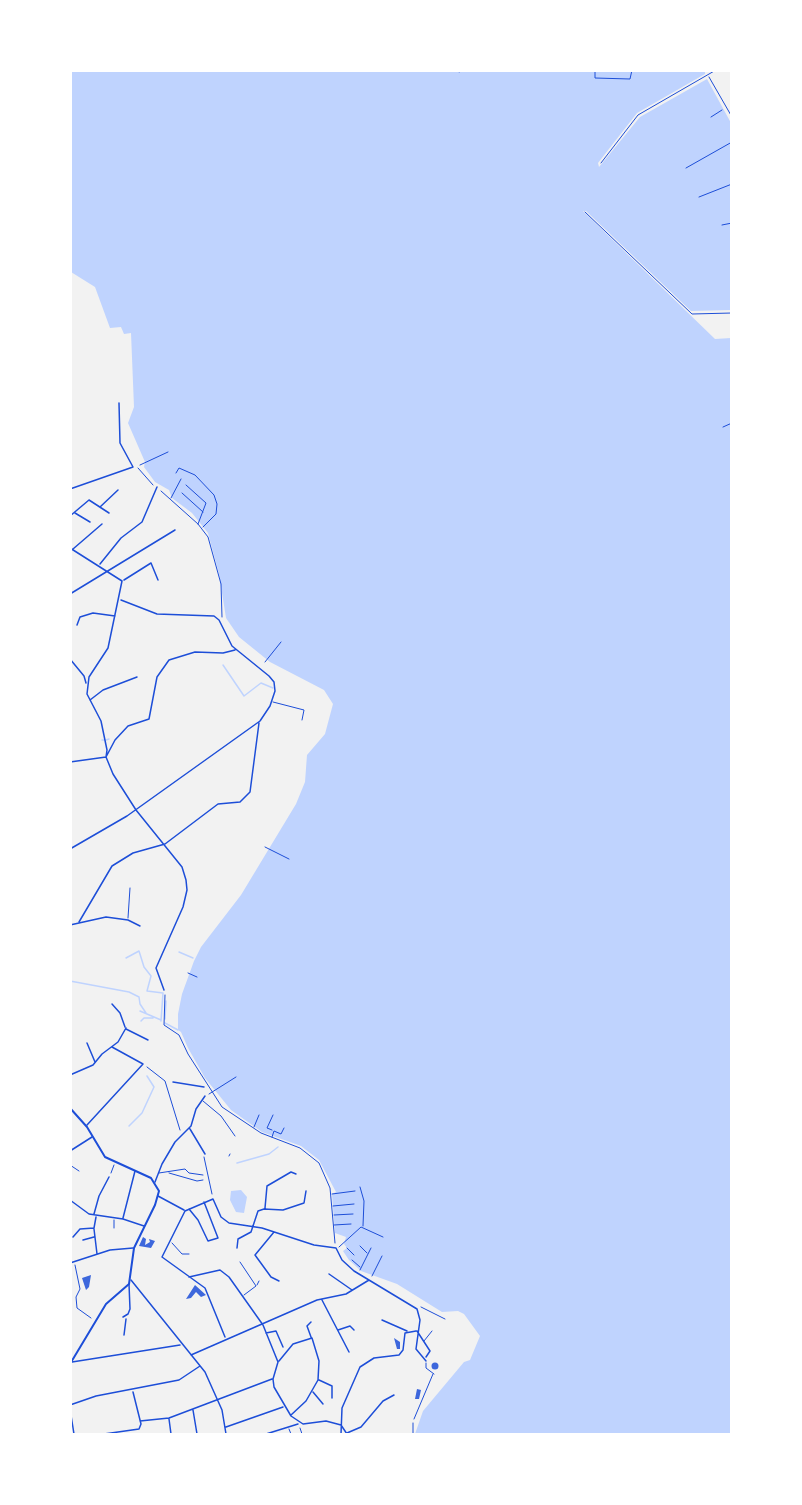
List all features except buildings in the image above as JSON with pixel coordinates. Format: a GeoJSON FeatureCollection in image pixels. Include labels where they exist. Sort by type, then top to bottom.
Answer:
{"type":"FeatureCollection","features":[{"type":"Feature","properties":{"kind":"street"},"geometry":{"type":"LineString","coordinates":[[70,489],[133,467],[120,443],[119,404]]}},
{"type":"Feature","properties":{"kind":"street"},"geometry":{"type":"LineString","coordinates":[[99,565],[121,538],[142,522],[156,487]]}},
{"type":"Feature","properties":{"kind":"street"},"geometry":{"type":"LineString","coordinates":[[100,507],[118,490]]}},
{"type":"Feature","properties":{"kind":"street"},"geometry":{"type":"LineString","coordinates":[[70,516],[89,500],[109,513]]}},
{"type":"Feature","properties":{"kind":"street"},"geometry":{"type":"LineString","coordinates":[[74,513],[90,522]]}},
{"type":"Feature","properties":{"kind":"street"},"geometry":{"type":"LineString","coordinates":[[102,524],[71,549],[122,581]]}},
{"type":"Feature","properties":{"kind":"street"},"geometry":{"type":"LineString","coordinates":[[70,594],[175,530]]}},
{"type":"Feature","properties":{"kind":"street"},"geometry":{"type":"LineString","coordinates":[[122,581],[151,563],[158,580]]}},
{"type":"Feature","properties":{"kind":"street"},"geometry":{"type":"LineString","coordinates":[[86,684],[108,648],[122,581]]}},
{"type":"Feature","properties":{"kind":"street"},"geometry":{"type":"LineString","coordinates":[[70,849],[136,810],[260,721],[272,702],[275,686],[263,671],[228,641],[219,620],[214,616],[158,614],[120,599]]}},
{"type":"Feature","properties":{"kind":"street"},"geometry":{"type":"LineString","coordinates":[[77,626],[80,617],[93,613],[116,616]]}},
{"type":"Feature","properties":{"kind":"street"},"geometry":{"type":"LineString","coordinates":[[106,757],[115,740],[128,726],[149,719],[157,677],[169,660],[195,652],[223,653],[236,650]]}},
{"type":"Feature","properties":{"kind":"street"},"geometry":{"type":"LineString","coordinates":[[70,659],[84,676],[89,700],[101,721],[107,750],[106,757],[123,793],[182,867],[187,890],[183,907],[157,963],[156,975],[164,990]]}},
{"type":"Feature","properties":{"kind":"street"},"geometry":{"type":"LineString","coordinates":[[84,676],[89,677]]}},
{"type":"Feature","properties":{"kind":"street"},"geometry":{"type":"LineString","coordinates":[[89,700],[103,690],[137,677]]}},
{"type":"Feature","properties":{"kind":"street"},"geometry":{"type":"LineString","coordinates":[[79,922],[112,866],[133,853],[165,844],[218,804],[240,802],[250,792],[260,721]]}},
{"type":"Feature","properties":{"kind":"street"},"geometry":{"type":"LineString","coordinates":[[70,762],[106,757]]}},
{"type":"Feature","properties":{"kind":"street"},"geometry":{"type":"LineString","coordinates":[[70,925],[97,917],[128,920],[140,926]]}},
{"type":"Feature","properties":{"kind":"street"},"geometry":{"type":"LineString","coordinates":[[112,1004],[120,1013],[126,1028],[148,1040]]}},
{"type":"Feature","properties":{"kind":"street"},"geometry":{"type":"LineString","coordinates":[[70,1075],[95,1063],[122,1037],[126,1028]]}},
{"type":"Feature","properties":{"kind":"street"},"geometry":{"type":"LineString","coordinates":[[87,1043],[95,1063]]}},
{"type":"Feature","properties":{"kind":"street"},"geometry":{"type":"LineString","coordinates":[[86,1126],[143,1064],[112,1047]]}},
{"type":"Feature","properties":{"kind":"street"},"geometry":{"type":"LineString","coordinates":[[173,1082],[204,1087]]}},
{"type":"Feature","properties":{"kind":"street"},"geometry":{"type":"LineString","coordinates":[[71,1363],[106,1304],[129,1284],[134,1248],[158,1196],[155,1182],[174,1144],[190,1128],[196,1109],[205,1096]]}},
{"type":"Feature","properties":{"kind":"street"},"geometry":{"type":"LineString","coordinates":[[70,1108],[86,1126],[103,1155],[114,1164],[135,1171],[155,1182]]}},
{"type":"Feature","properties":{"kind":"street"},"geometry":{"type":"LineString","coordinates":[[190,1128],[205,1154]]}},
{"type":"Feature","properties":{"kind":"street"},"geometry":{"type":"LineString","coordinates":[[71,1150],[92,1136]]}},
{"type":"Feature","properties":{"kind":"street"},"geometry":{"type":"LineString","coordinates":[[123,1219],[135,1171]]}},
{"type":"Feature","properties":{"kind":"street"},"geometry":{"type":"LineString","coordinates":[[264,1209],[267,1186],[291,1172],[296,1174]]}},
{"type":"Feature","properties":{"kind":"street"},"geometry":{"type":"LineString","coordinates":[[97,1255],[94,1237],[95,1216],[99,1196],[110,1177]]}},
{"type":"Feature","properties":{"kind":"street"},"geometry":{"type":"LineString","coordinates":[[237,1248],[238,1239],[249,1234],[253,1227],[255,1215],[264,1209],[276,1211],[304,1203],[306,1191]]}},
{"type":"Feature","properties":{"kind":"street"},"geometry":{"type":"LineString","coordinates":[[158,1196],[185,1210],[210,1199],[215,1201],[224,1220],[274,1231],[313,1245],[336,1247],[344,1264],[402,1297],[419,1312],[420,1320],[417,1331],[417,1352],[425,1360],[430,1351],[417,1331]]}},
{"type":"Feature","properties":{"kind":"street"},"geometry":{"type":"LineString","coordinates":[[71,1201],[80,1209],[95,1216],[123,1219],[145,1227]]}},
{"type":"Feature","properties":{"kind":"street"},"geometry":{"type":"LineString","coordinates":[[189,1209],[198,1220],[208,1241],[219,1238],[204,1201]]}},
{"type":"Feature","properties":{"kind":"street"},"geometry":{"type":"LineString","coordinates":[[185,1210],[162,1257],[205,1288],[226,1338]]}},
{"type":"Feature","properties":{"kind":"street"},"geometry":{"type":"LineString","coordinates":[[73,1237],[80,1229],[94,1228]]}},
{"type":"Feature","properties":{"kind":"street"},"geometry":{"type":"LineString","coordinates":[[274,1231],[255,1255],[271,1277],[279,1281]]}},
{"type":"Feature","properties":{"kind":"street"},"geometry":{"type":"LineString","coordinates":[[84,1240],[94,1237]]}},
{"type":"Feature","properties":{"kind":"street"},"geometry":{"type":"LineString","coordinates":[[70,1263],[116,1249],[134,1248]]}},
{"type":"Feature","properties":{"kind":"street"},"geometry":{"type":"LineString","coordinates":[[189,1277],[220,1270],[229,1277],[263,1325],[278,1362]]}},
{"type":"Feature","properties":{"kind":"street"},"geometry":{"type":"LineString","coordinates":[[329,1274],[353,1290]]}},
{"type":"Feature","properties":{"kind":"street"},"geometry":{"type":"LineString","coordinates":[[191,1354],[321,1300],[353,1290],[370,1279]]}},
{"type":"Feature","properties":{"kind":"street"},"geometry":{"type":"LineString","coordinates":[[131,1280],[181,1345],[201,1366],[217,1399],[226,1434]]}},
{"type":"Feature","properties":{"kind":"street"},"geometry":{"type":"LineString","coordinates":[[124,1335],[124,1317],[130,1309],[129,1284]]}},
{"type":"Feature","properties":{"kind":"street"},"geometry":{"type":"LineString","coordinates":[[321,1300],[349,1352]]}},
{"type":"Feature","properties":{"kind":"street"},"geometry":{"type":"LineString","coordinates":[[382,1320],[407,1331],[417,1331]]}},
{"type":"Feature","properties":{"kind":"street"},"geometry":{"type":"LineString","coordinates":[[291,1416],[312,1391],[318,1380],[319,1361],[307,1326],[310,1322]]}},
{"type":"Feature","properties":{"kind":"street"},"geometry":{"type":"LineString","coordinates":[[337,1330],[350,1326],[354,1330]]}},
{"type":"Feature","properties":{"kind":"street"},"geometry":{"type":"LineString","coordinates":[[266,1333],[276,1331],[283,1347]]}},
{"type":"Feature","properties":{"kind":"street"},"geometry":{"type":"LineString","coordinates":[[341,1434],[342,1408],[360,1367],[374,1358],[399,1355],[403,1350],[403,1336],[407,1331]]}},
{"type":"Feature","properties":{"kind":"street"},"geometry":{"type":"LineString","coordinates":[[299,1423],[284,1407],[273,1379],[278,1362],[293,1344],[312,1338]]}},
{"type":"Feature","properties":{"kind":"street"},"geometry":{"type":"LineString","coordinates":[[71,1363],[181,1345]]}},
{"type":"Feature","properties":{"kind":"street"},"geometry":{"type":"LineString","coordinates":[[74,1434],[70,1407],[96,1396],[132,1391],[179,1380],[201,1366]]}},
{"type":"Feature","properties":{"kind":"street"},"geometry":{"type":"LineString","coordinates":[[140,1421],[169,1418],[273,1379]]}},
{"type":"Feature","properties":{"kind":"street"},"geometry":{"type":"LineString","coordinates":[[318,1380],[332,1386],[332,1398]]}},
{"type":"Feature","properties":{"kind":"street"},"geometry":{"type":"LineString","coordinates":[[104,1434],[136,1430],[140,1421],[132,1391]]}},
{"type":"Feature","properties":{"kind":"street"},"geometry":{"type":"LineString","coordinates":[[312,1391],[323,1404]]}},
{"type":"Feature","properties":{"kind":"street"},"geometry":{"type":"LineString","coordinates":[[266,1434],[299,1423],[326,1421],[340,1425],[347,1434],[361,1427],[383,1401],[394,1395]]}},
{"type":"Feature","properties":{"kind":"street"},"geometry":{"type":"LineString","coordinates":[[225,1427],[284,1407]]}},
{"type":"Feature","properties":{"kind":"street"},"geometry":{"type":"LineString","coordinates":[[193,1409],[196,1434]]}},
{"type":"Feature","properties":{"kind":"street"},"geometry":{"type":"LineString","coordinates":[[169,1418],[171,1434]]}},
{"type":"Feature","properties":{"kind":"lane"},"geometry":{"type":"LineString","coordinates":[[601,163],[638,115],[716,70]]}},
{"type":"Feature","properties":{"kind":"lane"},"geometry":{"type":"LineString","coordinates":[[708,75],[732,117]]}},
{"type":"Feature","properties":{"kind":"lane"},"geometry":{"type":"LineString","coordinates":[[585,212],[692,314],[732,313]]}},
{"type":"Feature","properties":{"kind":"lane"},"geometry":{"type":"LineString","coordinates":[[272,702],[303,709],[302,720]]}},
{"type":"Feature","properties":{"kind":"lane"},"geometry":{"type":"LineString","coordinates":[[128,920],[130,888]]}},
{"type":"Feature","properties":{"kind":"lane"},"geometry":{"type":"LineString","coordinates":[[203,1101],[221,1116],[235,1136]]}},
{"type":"Feature","properties":{"kind":"lane"},"geometry":{"type":"LineString","coordinates":[[70,1165],[79,1171]]}},
{"type":"Feature","properties":{"kind":"lane"},"geometry":{"type":"LineString","coordinates":[[159,1173],[185,1169],[189,1173],[203,1175]]}},
{"type":"Feature","properties":{"kind":"lane"},"geometry":{"type":"LineString","coordinates":[[167,1172],[196,1181],[203,1180]]}},
{"type":"Feature","properties":{"kind":"lane"},"geometry":{"type":"LineString","coordinates":[[114,1228],[115,1218]]}},
{"type":"Feature","properties":{"kind":"lane"},"geometry":{"type":"LineString","coordinates":[[170,1242],[182,1254],[189,1254]]}},
{"type":"Feature","properties":{"kind":"lane"},"geometry":{"type":"LineString","coordinates":[[240,1262],[256,1286]]}},
{"type":"Feature","properties":{"kind":"lane"},"geometry":{"type":"LineString","coordinates":[[242,1296],[259,1281]]}},
{"type":"Feature","properties":{"kind":"lane"},"geometry":{"type":"LineString","coordinates":[[424,1341],[432,1331]]}},
{"type":"Feature","properties":{"kind":"lane"},"geometry":{"type":"LineString","coordinates":[[414,1419],[434,1374],[426,1368],[425,1360]]}},
{"type":"Feature","properties":{"kind":"lane"},"geometry":{"type":"LineString","coordinates":[[288,1427],[291,1434]]}},
{"type":"Feature","properties":{"kind":"path"},"geometry":{"type":"LineString","coordinates":[[595,71],[595,78],[630,79],[632,70]]}},
{"type":"Feature","properties":{"kind":"path"},"geometry":{"type":"LineString","coordinates":[[711,117],[724,109]]}},
{"type":"Feature","properties":{"kind":"path"},"geometry":{"type":"LineString","coordinates":[[686,168],[732,142]]}},
{"type":"Feature","properties":{"kind":"path"},"geometry":{"type":"LineString","coordinates":[[699,197],[732,184]]}},
{"type":"Feature","properties":{"kind":"path"},"geometry":{"type":"LineString","coordinates":[[722,225],[732,223]]}},
{"type":"Feature","properties":{"kind":"path"},"geometry":{"type":"LineString","coordinates":[[723,427],[732,423]]}},
{"type":"Feature","properties":{"kind":"path"},"geometry":{"type":"LineString","coordinates":[[140,465],[167,452]]}},
{"type":"Feature","properties":{"kind":"path"},"geometry":{"type":"LineString","coordinates":[[136,466],[198,524],[210,542],[221,584],[223,622]]}},
{"type":"Feature","properties":{"kind":"path"},"geometry":{"type":"LineString","coordinates":[[176,473],[178,468],[195,475],[214,495],[217,504],[216,514],[202,529]]}},
{"type":"Feature","properties":{"kind":"path"},"geometry":{"type":"LineString","coordinates":[[171,499],[181,479]]}},
{"type":"Feature","properties":{"kind":"path"},"geometry":{"type":"LineString","coordinates":[[186,484],[206,503],[198,524]]}},
{"type":"Feature","properties":{"kind":"path"},"geometry":{"type":"LineString","coordinates":[[182,493],[203,512]]}},
{"type":"Feature","properties":{"kind":"path"},"geometry":{"type":"LineString","coordinates":[[265,662],[281,642]]}},
{"type":"Feature","properties":{"kind":"path"},"geometry":{"type":"LineString","coordinates":[[265,847],[289,859]]}},
{"type":"Feature","properties":{"kind":"path"},"geometry":{"type":"LineString","coordinates":[[188,974],[197,977]]}},
{"type":"Feature","properties":{"kind":"path"},"geometry":{"type":"LineString","coordinates":[[164,990],[164,1024],[179,1035],[188,1054],[222,1107],[271,1138],[300,1148],[319,1163],[330,1188],[336,1247]]}},
{"type":"Feature","properties":{"kind":"path"},"geometry":{"type":"LineString","coordinates":[[143,1064],[165,1081],[182,1135]]}},
{"type":"Feature","properties":{"kind":"path"},"geometry":{"type":"LineString","coordinates":[[205,1096],[236,1077]]}},
{"type":"Feature","properties":{"kind":"path"},"geometry":{"type":"LineString","coordinates":[[253,1128],[260,1115]]}},
{"type":"Feature","properties":{"kind":"path"},"geometry":{"type":"LineString","coordinates":[[273,1115],[267,1128],[281,1134],[284,1128]]}},
{"type":"Feature","properties":{"kind":"path"},"geometry":{"type":"LineString","coordinates":[[271,1138],[274,1131]]}},
{"type":"Feature","properties":{"kind":"path"},"geometry":{"type":"LineString","coordinates":[[202,1151],[211,1182],[210,1199]]}},
{"type":"Feature","properties":{"kind":"path"},"geometry":{"type":"LineString","coordinates":[[110,1177],[114,1164],[119,1167]]}},
{"type":"Feature","properties":{"kind":"path"},"geometry":{"type":"LineString","coordinates":[[360,1187],[364,1202],[363,1228]]}},
{"type":"Feature","properties":{"kind":"path"},"geometry":{"type":"LineString","coordinates":[[332,1194],[355,1191]]}},
{"type":"Feature","properties":{"kind":"path"},"geometry":{"type":"LineString","coordinates":[[333,1206],[354,1204]]}},
{"type":"Feature","properties":{"kind":"path"},"geometry":{"type":"LineString","coordinates":[[334,1215],[353,1214]]}},
{"type":"Feature","properties":{"kind":"path"},"geometry":{"type":"LineString","coordinates":[[334,1226],[351,1224]]}},
{"type":"Feature","properties":{"kind":"path"},"geometry":{"type":"LineString","coordinates":[[336,1247],[361,1227],[382,1238]]}},
{"type":"Feature","properties":{"kind":"path"},"geometry":{"type":"LineString","coordinates":[[360,1246],[368,1254]]}},
{"type":"Feature","properties":{"kind":"path"},"geometry":{"type":"LineString","coordinates":[[347,1248],[354,1255]]}},
{"type":"Feature","properties":{"kind":"path"},"geometry":{"type":"LineString","coordinates":[[359,1271],[371,1248]]}},
{"type":"Feature","properties":{"kind":"path"},"geometry":{"type":"LineString","coordinates":[[370,1279],[382,1256]]}},
{"type":"Feature","properties":{"kind":"path"},"geometry":{"type":"LineString","coordinates":[[352,1260],[361,1268]]}},
{"type":"Feature","properties":{"kind":"path"},"geometry":{"type":"LineString","coordinates":[[75,1262],[80,1289],[76,1297],[77,1308],[93,1319]]}},
{"type":"Feature","properties":{"kind":"path"},"geometry":{"type":"LineString","coordinates":[[421,1307],[445,1319]]}},
{"type":"Feature","properties":{"kind":"path"},"geometry":{"type":"LineString","coordinates":[[413,1421],[413,1434]]}},
{"type":"Feature","properties":{"kind":"path"},"geometry":{"type":"LineString","coordinates":[[299,1423],[302,1434]]}},
{"type":"Feature","properties":{"kind":"water"},"geometry":{"type":"Polygon","coordinates":[[[70,71],[705,71],[705,74],[637,113],[598,163],[599,167],[640,117],[707,79],[731,123],[731,310],[691,311],[586,211],[583,211],[715,339],[731,338],[731,1434],[415,1434],[423,1411],[464,1362],[470,1360],[480,1336],[464,1314],[458,1311],[442,1312],[397,1284],[361,1271],[349,1260],[343,1251],[347,1248],[344,1244],[346,1237],[335,1233],[332,1194],[336,1192],[319,1160],[301,1146],[262,1132],[231,1110],[205,1078],[178,1030],[182,994],[194,961],[201,947],[241,895],[296,804],[305,782],[307,755],[325,734],[333,704],[324,690],[270,662],[239,637],[226,618],[219,574],[208,533],[192,513],[172,498],[169,490],[155,482],[144,467],[145,462],[128,423],[134,407],[131,333],[124,334],[121,327],[110,328],[95,287],[71,272],[70,71]]]}},
{"type":"Feature","properties":{"kind":"water"},"geometry":{"type":"Polygon","coordinates":[[[241,1190],[247,1197],[244,1213],[236,1212],[230,1200],[231,1191],[241,1190]]]}},
{"type":"Feature","properties":{"kind":"waterway"},"geometry":{"type":"LineString","coordinates":[[223,665],[244,696],[261,683],[273,688]]}},
{"type":"Feature","properties":{"kind":"waterway"},"geometry":{"type":"LineString","coordinates":[[126,958],[139,951],[144,967],[151,976],[147,991],[163,993],[161,1021]]}},
{"type":"Feature","properties":{"kind":"waterway"},"geometry":{"type":"LineString","coordinates":[[179,952],[193,958]]}},
{"type":"Feature","properties":{"kind":"waterway"},"geometry":{"type":"LineString","coordinates":[[70,981],[129,992],[139,997],[140,1004],[146,1013]]}},
{"type":"Feature","properties":{"kind":"waterway"},"geometry":{"type":"LineString","coordinates":[[165,1019],[166,1001]]}},
{"type":"Feature","properties":{"kind":"waterway"},"geometry":{"type":"LineString","coordinates":[[140,1011],[161,1020]]}},
{"type":"Feature","properties":{"kind":"waterway"},"geometry":{"type":"LineString","coordinates":[[141,1021],[144,1018],[153,1018]]}},
{"type":"Feature","properties":{"kind":"waterway"},"geometry":{"type":"LineString","coordinates":[[165,1023],[178,1030]]}},
{"type":"Feature","properties":{"kind":"waterway"},"geometry":{"type":"LineString","coordinates":[[129,1126],[142,1113],[154,1087],[147,1076]]}},
{"type":"Feature","properties":{"kind":"waterway"},"geometry":{"type":"LineString","coordinates":[[237,1163],[269,1154],[278,1147]]}}]}
